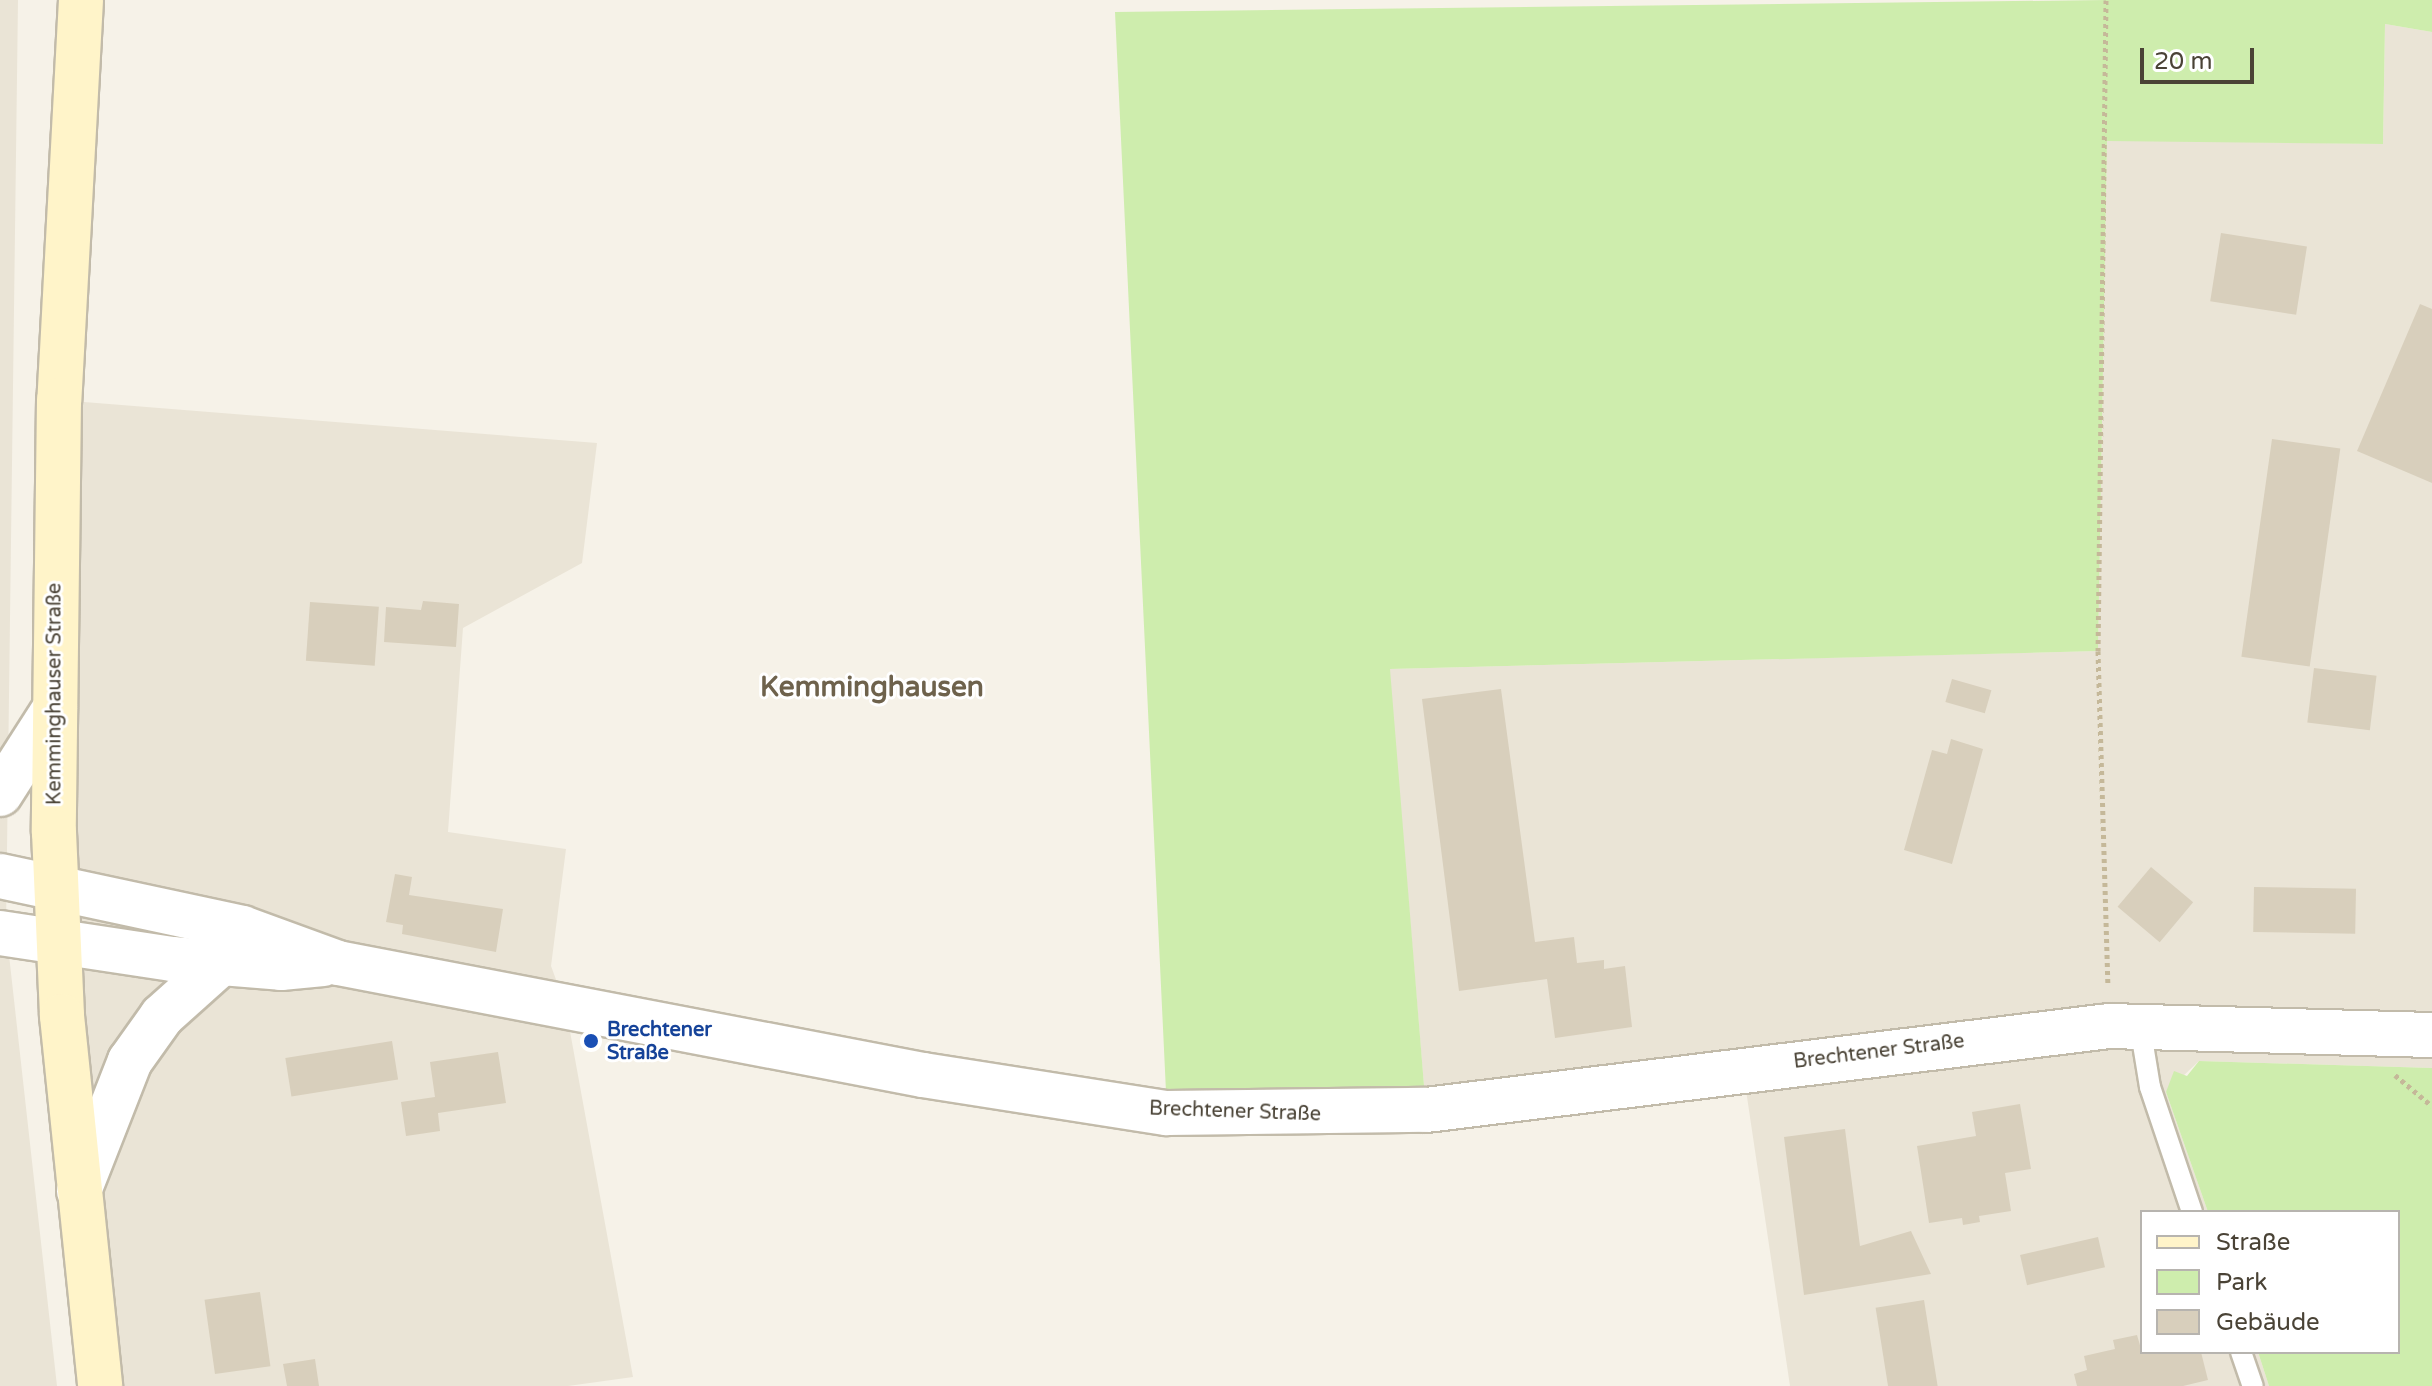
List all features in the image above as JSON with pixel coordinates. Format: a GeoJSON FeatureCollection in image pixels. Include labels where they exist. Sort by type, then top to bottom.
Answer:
{"type":"FeatureCollection","features":[{"type":"Feature","properties":{"kind":"main road","name":"Kemminghauser Straße"},"geometry":{"type":"LineString","coordinates":[[81,0],[59,400],[56,885],[58,944],[79,1191],[100,1386]]}},
{"type":"Feature","properties":{"kind":"street"},"geometry":{"type":"LineString","coordinates":[[0,794],[55,708]]}},
{"type":"Feature","properties":{"kind":"street","name":"Brechtener Straße"},"geometry":{"type":"LineString","coordinates":[[0,876],[56,885],[242,928],[338,963],[923,1075],[1167,1113],[1426,1110],[2125,1026],[2432,1035]]}},
{"type":"Feature","properties":{"kind":"street","name":"Brechtener Straße"},"geometry":{"type":"LineString","coordinates":[[0,933],[58,944],[221,963],[281,968],[338,963]]}},
{"type":"Feature","properties":{"kind":"street"},"geometry":{"type":"LineString","coordinates":[[79,1191],[130,1061],[162,1016],[221,963]]}},
{"type":"Feature","properties":{"kind":"lane"},"geometry":{"type":"LineString","coordinates":[[2125,1026],[2150,1087],[2191,1210]]}},
{"type":"Feature","properties":{"kind":"lane"},"geometry":{"type":"LineString","coordinates":[[2242,1354],[2253,1386]]}},
{"type":"Feature","properties":{"kind":"path"},"geometry":{"type":"LineString","coordinates":[[2106,0],[2098,651],[2125,1026]]}},
{"type":"Feature","properties":{"kind":"shaded area"},"geometry":{"type":"Polygon","coordinates":[[[0,0],[18,0],[6,928],[57,1386],[0,1386],[0,0]]]}},
{"type":"Feature","properties":{"kind":"shaded area"},"geometry":{"type":"Polygon","coordinates":[[[2385,24],[2432,32],[2432,1068],[2199,1061],[2166,1092],[2207,1210],[2140,1210],[2140,1354],[2259,1354],[2269,1386],[1790,1386],[1743,1070],[1426,1110],[1389,669],[2098,651],[2107,140],[2383,144],[2385,24]]]}},
{"type":"Feature","properties":{"kind":"shaded area"},"geometry":{"type":"Polygon","coordinates":[[[59,400],[597,443],[582,563],[463,628],[448,832],[566,849],[551,966],[565,1004],[633,1377],[568,1386],[100,1386],[94,1339],[59,400]]]}},
{"type":"Feature","properties":{"kind":"green space"},"geometry":{"type":"Polygon","coordinates":[[[2106,0],[2432,0],[2432,32],[2385,24],[2383,144],[2107,141],[2098,651],[1390,669],[1426,1110],[1167,1113],[1115,12],[2106,0]]]}},
{"type":"Feature","properties":{"kind":"green space"},"geometry":{"type":"Polygon","coordinates":[[[2199,1061],[2432,1068],[2432,1386],[2269,1386],[2259,1354],[2400,1354],[2400,1210],[2207,1210],[2166,1092],[2174,1071],[2187,1076],[2199,1061]]]}},
{"type":"Feature","properties":{"kind":"building"},"geometry":{"type":"Polygon","coordinates":[[[2221,233],[2307,247],[2296,315],[2210,301],[2221,233]]]}},
{"type":"Feature","properties":{"kind":"building"},"geometry":{"type":"Polygon","coordinates":[[[2420,304],[2432,309],[2432,483],[2357,451],[2420,304]]]}},
{"type":"Feature","properties":{"kind":"building"},"geometry":{"type":"Polygon","coordinates":[[[2272,439],[2340,449],[2310,666],[2241,657],[2272,439]]]}},
{"type":"Feature","properties":{"kind":"building"},"geometry":{"type":"Polygon","coordinates":[[[423,601],[459,604],[456,647],[384,642],[386,607],[421,610],[423,601]]]}},
{"type":"Feature","properties":{"kind":"building"},"geometry":{"type":"Polygon","coordinates":[[[310,602],[379,607],[375,666],[306,661],[310,602]]]}},
{"type":"Feature","properties":{"kind":"building"},"geometry":{"type":"Polygon","coordinates":[[[2314,668],[2377,676],[2370,730],[2307,723],[2314,668]]]}},
{"type":"Feature","properties":{"kind":"building"},"geometry":{"type":"Polygon","coordinates":[[[1952,679],[1991,690],[1985,713],[1945,702],[1952,679]]]}},
{"type":"Feature","properties":{"kind":"building"},"geometry":{"type":"Polygon","coordinates":[[[1501,689],[1535,942],[1574,937],[1577,963],[1604,960],[1604,969],[1625,966],[1632,1027],[1555,1038],[1547,979],[1459,991],[1422,699],[1501,689]]]}},
{"type":"Feature","properties":{"kind":"building"},"geometry":{"type":"Polygon","coordinates":[[[1951,739],[1983,749],[1952,864],[1904,850],[1932,750],[1947,754],[1951,739]]]}},
{"type":"Feature","properties":{"kind":"building"},"geometry":{"type":"Polygon","coordinates":[[[2151,867],[2193,902],[2160,942],[2118,907],[2151,867]]]}},
{"type":"Feature","properties":{"kind":"building"},"geometry":{"type":"Polygon","coordinates":[[[395,874],[412,877],[409,895],[503,909],[496,952],[402,934],[403,925],[386,922],[395,874]]]}},
{"type":"Feature","properties":{"kind":"building"},"geometry":{"type":"Polygon","coordinates":[[[2254,887],[2356,889],[2355,934],[2253,932],[2254,887]]]}},
{"type":"Feature","properties":{"kind":"building"},"geometry":{"type":"Polygon","coordinates":[[[392,1041],[398,1080],[291,1096],[285,1058],[392,1041]]]}},
{"type":"Feature","properties":{"kind":"building"},"geometry":{"type":"Polygon","coordinates":[[[498,1052],[506,1103],[438,1113],[440,1131],[406,1136],[401,1102],[435,1097],[430,1062],[498,1052]]]}},
{"type":"Feature","properties":{"kind":"building"},"geometry":{"type":"Polygon","coordinates":[[[2020,1104],[2031,1169],[2005,1173],[2011,1211],[1979,1216],[1980,1222],[1963,1225],[1962,1218],[1929,1223],[1917,1146],[1976,1136],[1972,1112],[2020,1104]]]}},
{"type":"Feature","properties":{"kind":"building"},"geometry":{"type":"Polygon","coordinates":[[[1845,1129],[1860,1246],[1911,1231],[1931,1274],[1804,1295],[1784,1137],[1845,1129]]]}},
{"type":"Feature","properties":{"kind":"building"},"geometry":{"type":"Polygon","coordinates":[[[2098,1237],[2105,1267],[2027,1285],[2020,1255],[2098,1237]]]}},
{"type":"Feature","properties":{"kind":"building"},"geometry":{"type":"Polygon","coordinates":[[[260,1292],[270,1366],[215,1374],[205,1300],[260,1292]]]}},
{"type":"Feature","properties":{"kind":"building"},"geometry":{"type":"Polygon","coordinates":[[[1924,1300],[1938,1386],[1888,1386],[1876,1308],[1924,1300]]]}},
{"type":"Feature","properties":{"kind":"building"},"geometry":{"type":"Polygon","coordinates":[[[2137,1335],[2140,1354],[2202,1354],[2208,1380],[2183,1386],[2077,1386],[2074,1374],[2087,1370],[2084,1356],[2115,1349],[2113,1340],[2137,1335]]]}},
{"type":"Feature","properties":{"kind":"building"},"geometry":{"type":"Polygon","coordinates":[[[315,1359],[319,1386],[287,1386],[283,1364],[315,1359]]]}},
{"type":"Feature","properties":{"kind":"place","name":"Brechtener Straße"},"geometry":{"type":"Point","coordinates":[591,1041]}},
{"type":"Feature","properties":{"kind":"district","name":"Kemminghausen"},"geometry":{"type":"Point","coordinates":[872,687]}}]}
